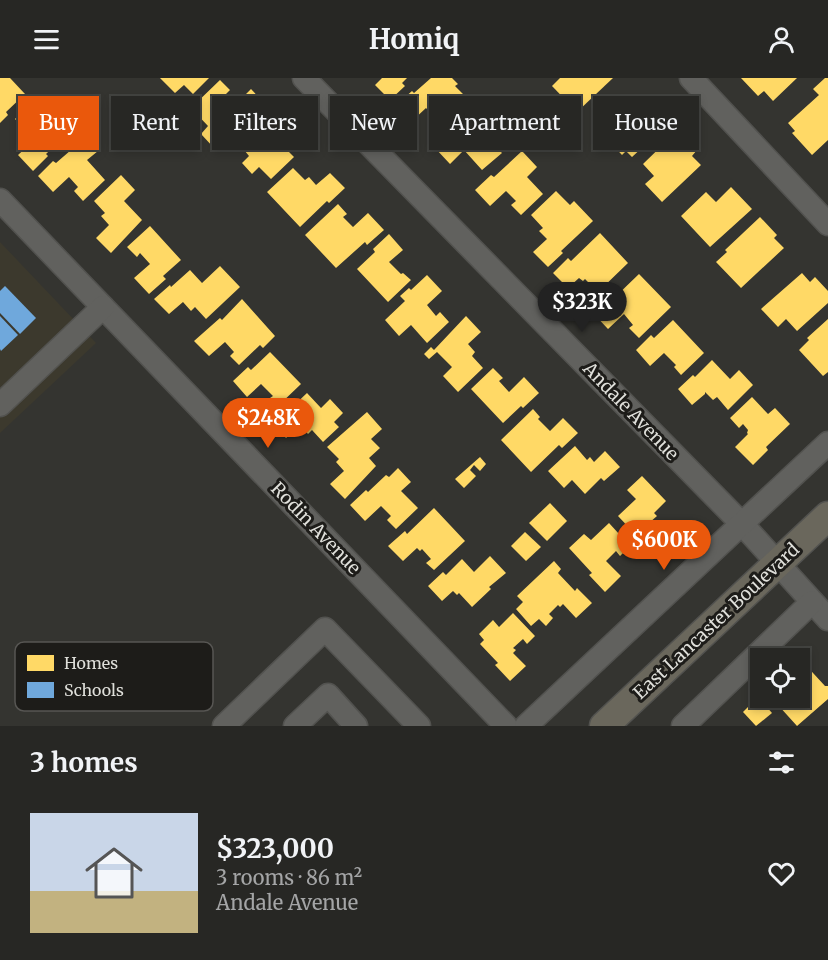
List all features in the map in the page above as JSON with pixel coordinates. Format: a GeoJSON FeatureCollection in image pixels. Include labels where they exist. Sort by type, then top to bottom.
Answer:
{"type":"FeatureCollection","features":[{"type":"Feature","properties":{"kind":"main road","name":"East Lancaster Boulevard"},"geometry":{"type":"LineString","coordinates":[[604,726],[828,516]]}},
{"type":"Feature","properties":{"kind":"street","name":"Andale Avenue"},"geometry":{"type":"LineString","coordinates":[[304,78],[742,525],[828,619]]}},
{"type":"Feature","properties":{"kind":"street"},"geometry":{"type":"LineString","coordinates":[[691,78],[828,224]]}},
{"type":"Feature","properties":{"kind":"street","name":"Rodin Avenue"},"geometry":{"type":"LineString","coordinates":[[0,200],[507,726]]}},
{"type":"Feature","properties":{"kind":"street"},"geometry":{"type":"LineString","coordinates":[[0,405],[103,307]]}},
{"type":"Feature","properties":{"kind":"street"},"geometry":{"type":"LineString","coordinates":[[526,726],[828,443]]}},
{"type":"Feature","properties":{"kind":"street"},"geometry":{"type":"LineString","coordinates":[[682,726],[812,602]]}},
{"type":"Feature","properties":{"kind":"street"},"geometry":{"type":"LineString","coordinates":[[224,726],[325,629],[419,726]]}},
{"type":"Feature","properties":{"kind":"street"},"geometry":{"type":"LineString","coordinates":[[301,720],[328,695],[356,726]]}},
{"type":"Feature","properties":{"kind":"shaded area"},"geometry":{"type":"Polygon","coordinates":[[[0,242],[96,343],[0,433],[0,242]]]}},
{"type":"Feature","properties":{"kind":"building: Homes"},"geometry":{"type":"Polygon","coordinates":[[[0,78],[10,78],[25,94],[18,96],[18,101],[6,112],[8,115],[0,123],[0,78]]]}},
{"type":"Feature","properties":{"kind":"building: Homes"},"geometry":{"type":"Polygon","coordinates":[[[160,78],[209,78],[193,94],[184,85],[175,93],[160,78]]]}},
{"type":"Feature","properties":{"kind":"building: Homes"},"geometry":{"type":"Polygon","coordinates":[[[382,78],[407,78],[402,83],[405,86],[394,96],[386,96],[375,85],[382,78]]]}},
{"type":"Feature","properties":{"kind":"building: Homes"},"geometry":{"type":"Polygon","coordinates":[[[431,78],[452,78],[458,84],[455,86],[465,96],[429,96],[429,111],[426,108],[417,116],[417,96],[406,96],[412,91],[414,93],[431,78]]]}},
{"type":"Feature","properties":{"kind":"building: Homes"},"geometry":{"type":"Polygon","coordinates":[[[560,78],[613,78],[581,108],[581,96],[562,96],[552,86],[560,78]]]}},
{"type":"Feature","properties":{"kind":"building: Homes"},"geometry":{"type":"Polygon","coordinates":[[[741,78],[797,78],[773,101],[764,91],[758,96],[741,78]]]}},
{"type":"Feature","properties":{"kind":"building: Homes"},"geometry":{"type":"Polygon","coordinates":[[[828,78],[828,140],[812,155],[792,133],[795,131],[788,123],[819,95],[813,89],[828,78]]]}},
{"type":"Feature","properties":{"kind":"building: Homes"},"geometry":{"type":"Polygon","coordinates":[[[220,80],[230,90],[226,94],[228,96],[212,96],[212,146],[201,134],[208,126],[200,118],[200,99],[220,80]]]}},
{"type":"Feature","properties":{"kind":"building: Homes"},"geometry":{"type":"Polygon","coordinates":[[[251,89],[258,96],[244,96],[251,89]]]}},
{"type":"Feature","properties":{"kind":"building: Homes"},"geometry":{"type":"Polygon","coordinates":[[[23,150],[50,150],[46,154],[48,156],[33,171],[18,155],[23,150]]]}},
{"type":"Feature","properties":{"kind":"building: Homes"},"geometry":{"type":"Polygon","coordinates":[[[71,150],[97,150],[87,160],[105,180],[83,201],[74,191],[78,187],[69,177],[53,192],[38,176],[53,161],[56,163],[71,150]]]}},
{"type":"Feature","properties":{"kind":"building: Homes"},"geometry":{"type":"Polygon","coordinates":[[[244,150],[287,150],[294,157],[271,179],[259,167],[252,174],[242,163],[249,156],[244,150]]]}},
{"type":"Feature","properties":{"kind":"building: Homes"},"geometry":{"type":"Polygon","coordinates":[[[437,150],[464,150],[450,164],[437,150]]]}},
{"type":"Feature","properties":{"kind":"building: Homes"},"geometry":{"type":"Polygon","coordinates":[[[464,150],[503,150],[502,153],[482,170],[464,150]]]}},
{"type":"Feature","properties":{"kind":"building: Homes"},"geometry":{"type":"Polygon","coordinates":[[[617,150],[640,150],[632,157],[626,151],[622,155],[617,150]]]}},
{"type":"Feature","properties":{"kind":"building: Homes"},"geometry":{"type":"Polygon","coordinates":[[[657,150],[697,150],[692,156],[701,165],[662,202],[645,184],[654,176],[643,164],[657,150]]]}},
{"type":"Feature","properties":{"kind":"building: Homes"},"geometry":{"type":"Polygon","coordinates":[[[522,151],[537,167],[527,177],[543,194],[521,215],[511,205],[516,201],[506,191],[490,206],[475,190],[491,175],[494,177],[522,151]]]}},
{"type":"Feature","properties":{"kind":"building: Homes"},"geometry":{"type":"Polygon","coordinates":[[[293,168],[305,180],[309,177],[316,185],[330,173],[345,188],[329,203],[327,201],[300,227],[267,192],[293,168]]]}},
{"type":"Feature","properties":{"kind":"building: Homes"},"geometry":{"type":"Polygon","coordinates":[[[121,175],[135,190],[124,201],[142,220],[111,253],[96,238],[109,225],[101,216],[105,213],[94,201],[121,175]]]}},
{"type":"Feature","properties":{"kind":"building: Homes"},"geometry":{"type":"Polygon","coordinates":[[[731,187],[752,209],[710,247],[681,216],[706,192],[716,202],[731,187]]]}},
{"type":"Feature","properties":{"kind":"building: Homes"},"geometry":{"type":"Polygon","coordinates":[[[556,191],[570,205],[574,201],[593,221],[561,251],[563,253],[548,267],[533,252],[547,239],[539,231],[543,228],[531,215],[556,191]]]}},
{"type":"Feature","properties":{"kind":"building: Homes"},"geometry":{"type":"Polygon","coordinates":[[[338,204],[347,214],[343,217],[353,227],[368,213],[384,230],[367,245],[365,242],[336,268],[305,235],[338,204]]]}},
{"type":"Feature","properties":{"kind":"building: Homes"},"geometry":{"type":"Polygon","coordinates":[[[760,217],[777,235],[774,238],[784,248],[741,288],[716,262],[727,252],[725,250],[760,217]]]}},
{"type":"Feature","properties":{"kind":"building: Homes"},"geometry":{"type":"Polygon","coordinates":[[[150,226],[181,260],[163,276],[166,279],[149,294],[134,278],[150,264],[140,253],[137,257],[127,247],[150,226]]]}},
{"type":"Feature","properties":{"kind":"building: Homes"},"geometry":{"type":"Polygon","coordinates":[[[600,233],[628,263],[598,292],[585,279],[583,281],[579,278],[568,288],[553,273],[568,258],[571,261],[600,233]]]}},
{"type":"Feature","properties":{"kind":"building: Homes"},"geometry":{"type":"Polygon","coordinates":[[[389,234],[403,250],[389,262],[411,280],[388,302],[357,269],[375,252],[373,249],[389,234]]]}},
{"type":"Feature","properties":{"kind":"building: Homes"},"geometry":{"type":"Polygon","coordinates":[[[220,266],[240,287],[206,319],[195,307],[191,311],[183,302],[169,314],[154,299],[190,270],[202,283],[220,266]]]}},
{"type":"Feature","properties":{"kind":"building: Homes"},"geometry":{"type":"Polygon","coordinates":[[[802,273],[810,282],[815,277],[828,291],[828,303],[797,331],[786,319],[778,327],[761,309],[802,273]]]}},
{"type":"Feature","properties":{"kind":"building: Homes"},"geometry":{"type":"Polygon","coordinates":[[[639,274],[671,307],[639,338],[629,328],[633,325],[624,314],[608,329],[593,313],[609,298],[611,301],[639,274]]]}},
{"type":"Feature","properties":{"kind":"building: Homes"},"geometry":{"type":"Polygon","coordinates":[[[427,275],[442,291],[427,305],[436,316],[440,312],[449,322],[427,343],[411,325],[399,336],[385,320],[405,301],[400,296],[409,288],[411,290],[427,275]]]}},
{"type":"Feature","properties":{"kind":"building: Homes"},"geometry":{"type":"Polygon","coordinates":[[[242,299],[275,336],[263,348],[260,345],[239,365],[230,356],[234,352],[225,342],[209,356],[194,341],[220,318],[222,320],[242,299]]]}},
{"type":"Feature","properties":{"kind":"building: Homes"},"geometry":{"type":"Polygon","coordinates":[[[466,316],[481,332],[468,344],[475,352],[472,356],[483,368],[458,392],[443,376],[452,367],[437,352],[429,359],[424,354],[431,347],[434,350],[466,316]]]}},
{"type":"Feature","properties":{"kind":"building: Homes"},"geometry":{"type":"Polygon","coordinates":[[[828,319],[828,372],[823,376],[799,350],[809,340],[807,338],[828,319]]]}},
{"type":"Feature","properties":{"kind":"building: Homes"},"geometry":{"type":"Polygon","coordinates":[[[673,320],[704,353],[681,375],[674,367],[676,365],[664,353],[650,366],[636,350],[651,335],[654,338],[673,320]]]}},
{"type":"Feature","properties":{"kind":"building: Homes"},"geometry":{"type":"Polygon","coordinates":[[[270,352],[301,384],[278,406],[270,398],[273,396],[261,384],[247,397],[233,381],[248,367],[251,370],[270,352]]]}},
{"type":"Feature","properties":{"kind":"building: Homes"},"geometry":{"type":"Polygon","coordinates":[[[712,360],[730,379],[739,370],[753,385],[728,410],[717,397],[713,400],[705,392],[692,405],[678,389],[693,375],[695,377],[712,360]]]}},
{"type":"Feature","properties":{"kind":"building: Homes"},"geometry":{"type":"Polygon","coordinates":[[[493,368],[503,378],[499,381],[509,392],[524,377],[539,393],[503,423],[471,389],[493,368]]]}},
{"type":"Feature","properties":{"kind":"building: Homes"},"geometry":{"type":"Polygon","coordinates":[[[307,393],[321,408],[330,399],[343,413],[334,422],[339,427],[323,442],[312,430],[308,434],[300,425],[286,438],[271,422],[287,408],[289,410],[307,393]]]}},
{"type":"Feature","properties":{"kind":"building: Homes"},"geometry":{"type":"Polygon","coordinates":[[[752,397],[768,414],[775,408],[790,424],[766,447],[768,450],[753,465],[735,447],[748,434],[748,430],[743,424],[739,428],[730,418],[752,397]]]}},
{"type":"Feature","properties":{"kind":"building: Homes"},"geometry":{"type":"Polygon","coordinates":[[[533,409],[540,417],[538,419],[550,431],[563,418],[578,433],[562,448],[559,445],[531,472],[501,440],[533,409]]]}},
{"type":"Feature","properties":{"kind":"building: Homes"},"geometry":{"type":"Polygon","coordinates":[[[367,412],[382,429],[371,439],[380,448],[369,458],[376,466],[345,499],[330,484],[344,471],[336,462],[339,459],[327,447],[367,412]]]}},
{"type":"Feature","properties":{"kind":"building: Homes"},"geometry":{"type":"Polygon","coordinates":[[[575,446],[587,460],[590,457],[594,462],[605,451],[620,467],[604,481],[601,478],[585,494],[572,480],[564,488],[548,471],[575,446]]]}},
{"type":"Feature","properties":{"kind":"building: Homes"},"geometry":{"type":"Polygon","coordinates":[[[480,457],[486,464],[480,471],[474,465],[470,470],[476,476],[464,488],[455,479],[480,457]]]}},
{"type":"Feature","properties":{"kind":"building: Homes"},"geometry":{"type":"Polygon","coordinates":[[[398,468],[411,482],[401,491],[418,508],[396,529],[387,520],[391,516],[381,506],[365,521],[350,505],[366,490],[368,492],[386,475],[389,477],[398,468]]]}},
{"type":"Feature","properties":{"kind":"building: Homes"},"geometry":{"type":"Polygon","coordinates":[[[642,476],[666,501],[654,513],[657,516],[649,523],[662,537],[646,552],[632,536],[635,534],[618,516],[636,499],[627,490],[642,476]]]}},
{"type":"Feature","properties":{"kind":"building: Homes"},"geometry":{"type":"Polygon","coordinates":[[[550,503],[567,521],[547,541],[529,523],[550,503]]]}},
{"type":"Feature","properties":{"kind":"building: Homes"},"geometry":{"type":"Polygon","coordinates":[[[434,508],[465,541],[434,570],[426,563],[431,559],[422,549],[420,551],[417,548],[403,561],[388,546],[405,531],[407,534],[434,508]]]}},
{"type":"Feature","properties":{"kind":"building: Homes"},"geometry":{"type":"Polygon","coordinates":[[[609,523],[630,546],[620,556],[616,551],[606,561],[621,576],[605,592],[589,575],[592,573],[569,548],[584,534],[591,540],[609,523]]]}},
{"type":"Feature","properties":{"kind":"building: Homes"},"geometry":{"type":"Polygon","coordinates":[[[525,532],[541,547],[526,561],[511,546],[525,532]]]}},
{"type":"Feature","properties":{"kind":"building: Homes"},"geometry":{"type":"Polygon","coordinates":[[[490,556],[506,573],[489,587],[491,589],[472,607],[459,593],[457,595],[453,591],[442,601],[428,586],[443,572],[446,575],[462,559],[474,572],[490,556]]]}},
{"type":"Feature","properties":{"kind":"building: Homes"},"geometry":{"type":"Polygon","coordinates":[[[554,561],[561,569],[558,573],[575,591],[577,588],[592,603],[576,618],[563,604],[560,607],[558,605],[549,614],[553,618],[546,626],[539,619],[531,626],[516,609],[523,602],[517,596],[554,561]]]}},
{"type":"Feature","properties":{"kind":"building: Homes"},"geometry":{"type":"Polygon","coordinates":[[[513,613],[535,636],[527,644],[523,639],[513,648],[516,650],[513,653],[526,666],[510,681],[495,665],[498,663],[480,644],[484,640],[479,634],[493,620],[499,627],[513,613]]]}},
{"type":"Feature","properties":{"kind":"building: Homes"},"geometry":{"type":"Polygon","coordinates":[[[810,670],[825,686],[828,686],[828,699],[797,726],[781,708],[810,708],[810,670]]]}},
{"type":"Feature","properties":{"kind":"building: Homes"},"geometry":{"type":"Polygon","coordinates":[[[750,705],[750,708],[768,708],[772,713],[756,726],[743,712],[750,705]]]}},
{"type":"Feature","properties":{"kind":"building: Schools"},"geometry":{"type":"Polygon","coordinates":[[[5,286],[36,318],[20,334],[0,313],[0,291],[5,286]]]}},
{"type":"Feature","properties":{"kind":"building: Schools"},"geometry":{"type":"Polygon","coordinates":[[[0,316],[18,335],[1,351],[0,349],[0,316]]]}}]}
